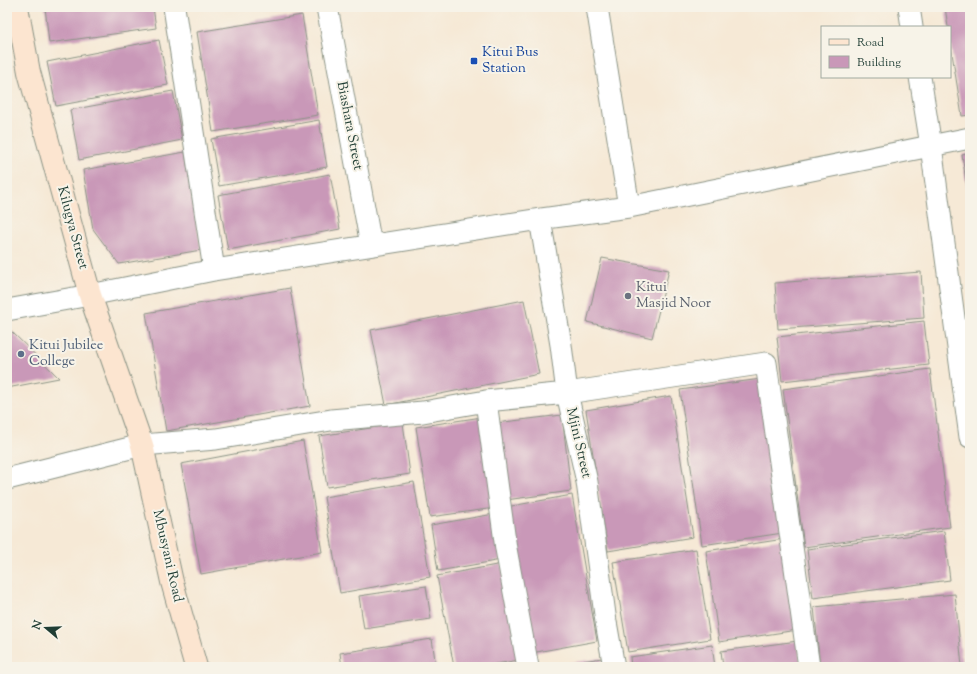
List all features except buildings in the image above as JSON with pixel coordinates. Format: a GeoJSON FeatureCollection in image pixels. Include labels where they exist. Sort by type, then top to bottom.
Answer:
{"type":"FeatureCollection","features":[{"type":"Feature","properties":{"kind":"street","name":"Kilugya Street"},"geometry":{"type":"LineString","coordinates":[[17,7],[29,72],[90,295],[142,445]]}},
{"type":"Feature","properties":{"kind":"street"},"geometry":{"type":"LineString","coordinates":[[174,7],[214,270]]}},
{"type":"Feature","properties":{"kind":"street","name":"Biashara Street"},"geometry":{"type":"LineString","coordinates":[[327,7],[372,245]]}},
{"type":"Feature","properties":{"kind":"street"},"geometry":{"type":"LineString","coordinates":[[597,7],[629,207]]}},
{"type":"Feature","properties":{"kind":"street"},"geometry":{"type":"LineString","coordinates":[[909,7],[912,26]]}},
{"type":"Feature","properties":{"kind":"street"},"geometry":{"type":"LineString","coordinates":[[920,78],[931,146],[970,437]]}},
{"type":"Feature","properties":{"kind":"street"},"geometry":{"type":"LineString","coordinates":[[7,310],[214,270],[540,219],[629,207],[970,138]]}},
{"type":"Feature","properties":{"kind":"street","name":"Mjini Street"},"geometry":{"type":"LineString","coordinates":[[540,219],[561,345],[567,393],[587,482],[606,622],[614,667]]}},
{"type":"Feature","properties":{"kind":"street"},"geometry":{"type":"LineString","coordinates":[[7,479],[142,445],[216,439],[332,420],[423,412],[486,401],[567,393],[766,363],[809,667]]}},
{"type":"Feature","properties":{"kind":"street"},"geometry":{"type":"LineString","coordinates":[[486,401],[506,549],[528,667]]}},
{"type":"Feature","properties":{"kind":"street","name":"Mbusyani Road"},"geometry":{"type":"LineString","coordinates":[[142,445],[172,582],[196,667]]}},
{"type":"Feature","properties":{"kind":"place","name":"Kitui Bus Station"},"geometry":{"type":"Point","coordinates":[474,61]}},
{"type":"Feature","properties":{"kind":"place","name":"Kitui Masjid Noor"},"geometry":{"type":"Point","coordinates":[628,296]}},
{"type":"Feature","properties":{"kind":"place","name":"Kitui Jubilee College"},"geometry":{"type":"Point","coordinates":[21,354]}}]}
